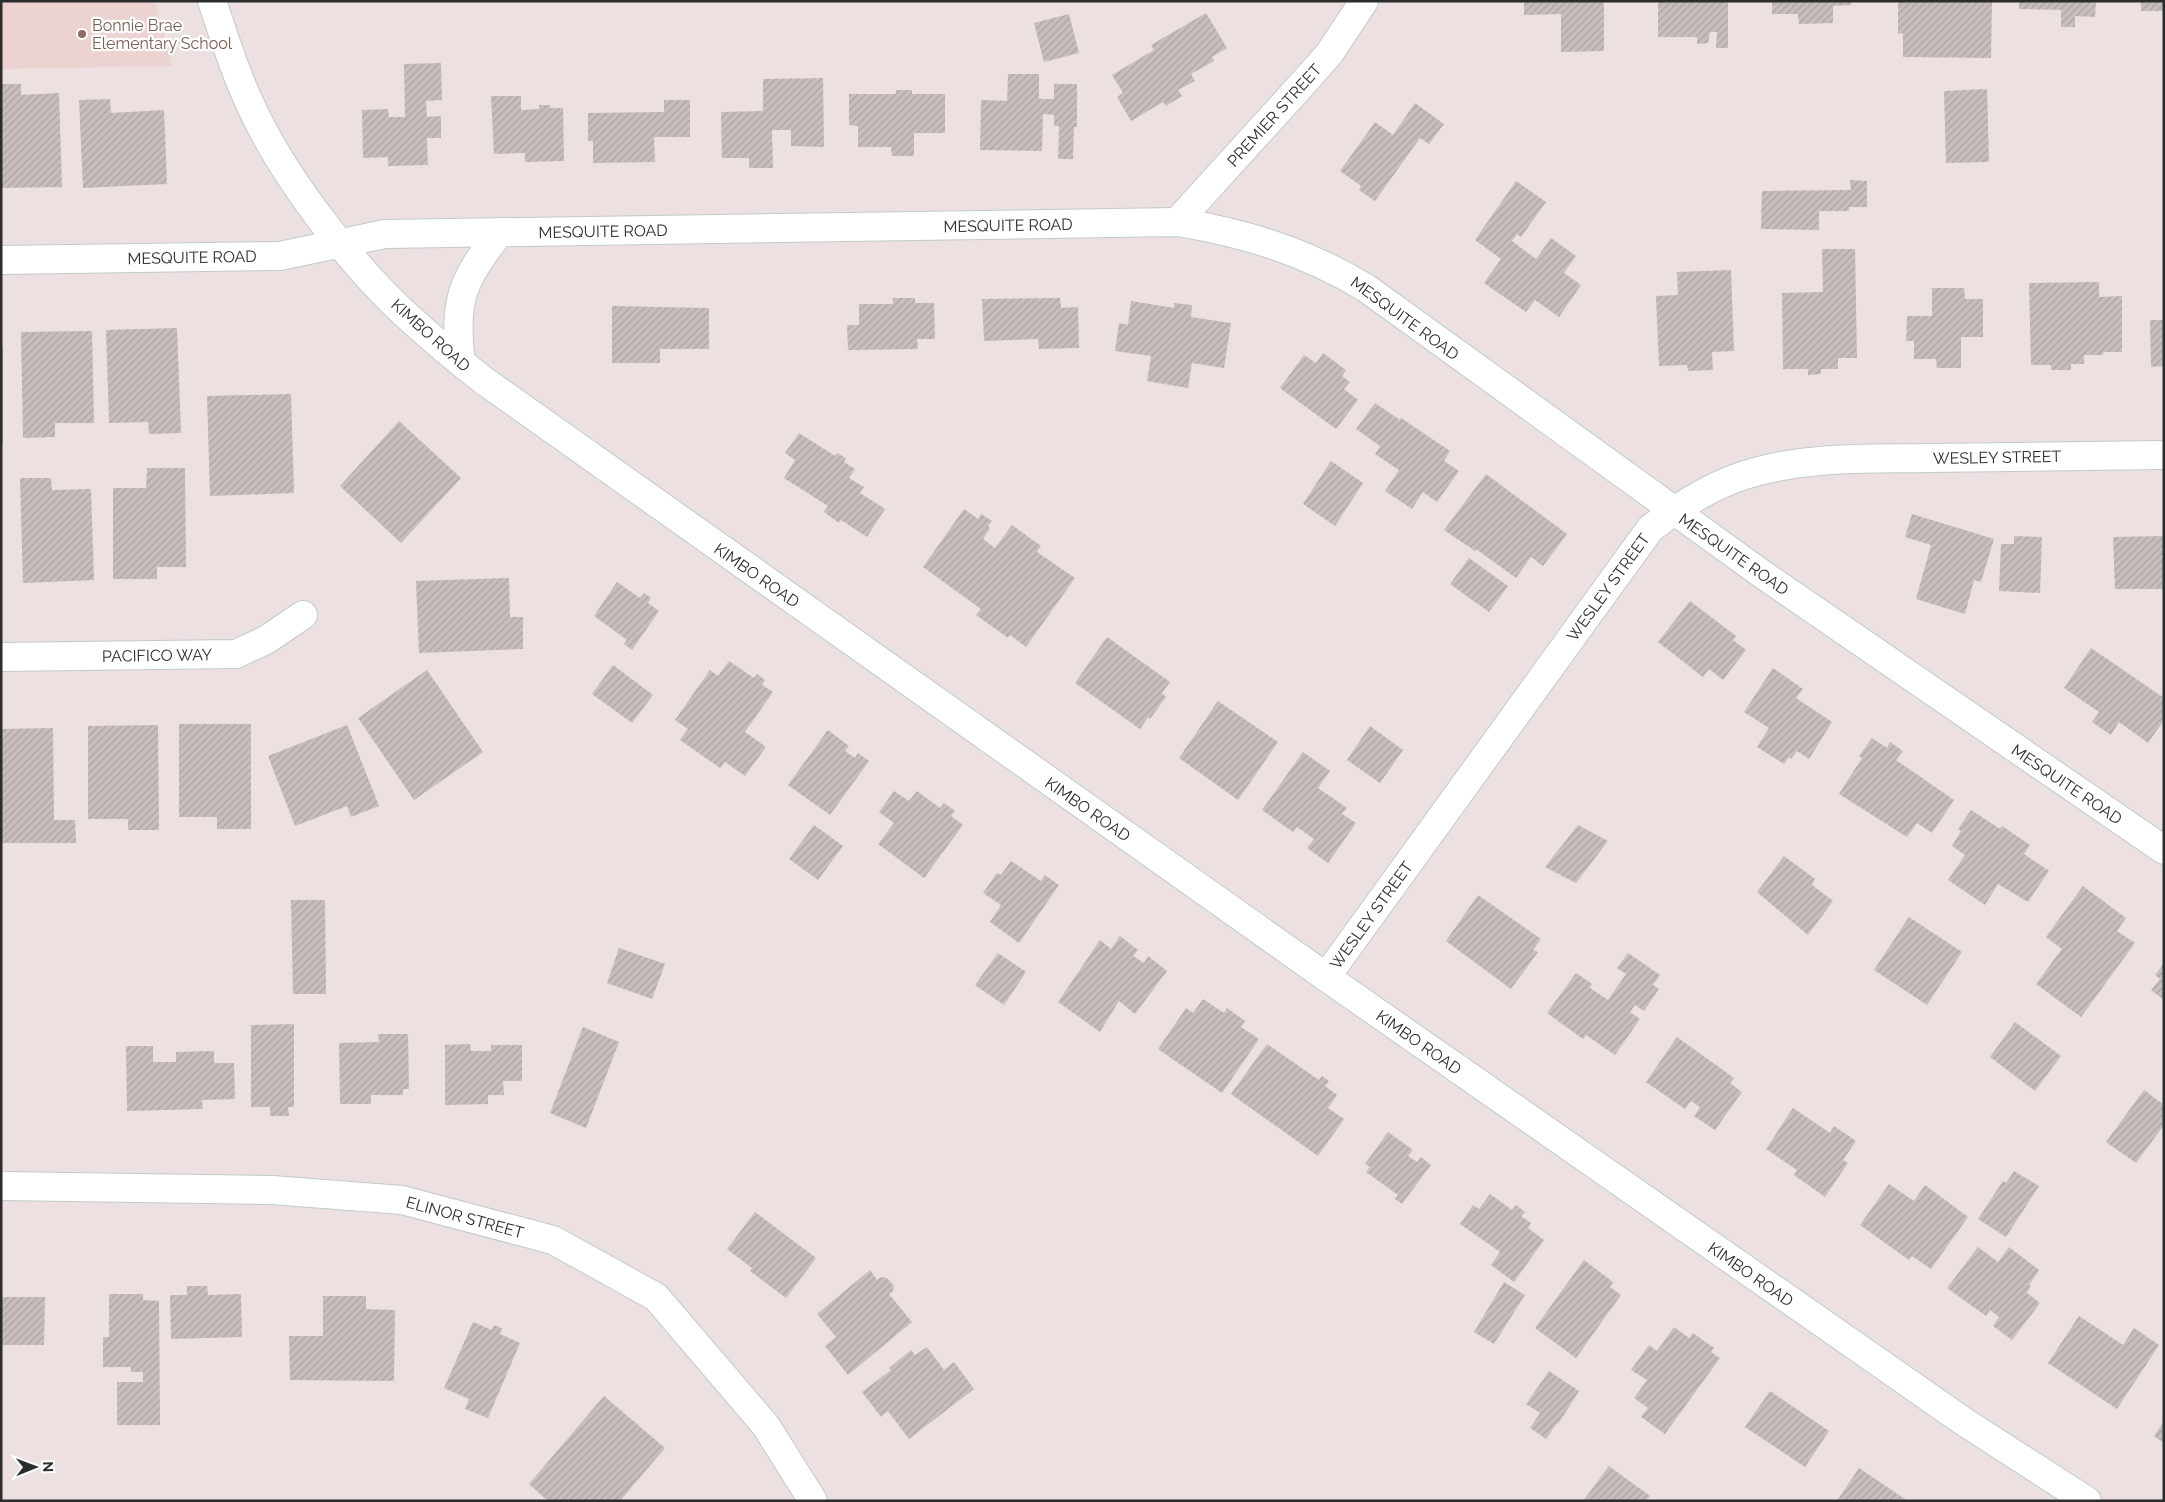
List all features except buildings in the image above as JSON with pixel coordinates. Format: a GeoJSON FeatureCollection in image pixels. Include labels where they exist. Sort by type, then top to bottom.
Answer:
{"type":"FeatureCollection","features":[{"type":"Feature","properties":{"kind":"street","name":"KIMBO ROAD"},"geometry":{"type":"LineString","coordinates":[[212,1],[230,56],[250,105],[275,150],[303,193],[341,244],[378,287],[404,313],[483,380],[1326,977],[1963,1421],[2086,1500]]}},
{"type":"Feature","properties":{"kind":"street","name":"PREMIER STREET"},"geometry":{"type":"LineString","coordinates":[[1177,222],[1329,54],[1364,1]]}},
{"type":"Feature","properties":{"kind":"street","name":"MESQUITE ROAD"},"geometry":{"type":"LineString","coordinates":[[1,260],[280,256],[385,234],[1177,222],[1203,226],[1272,243],[1336,270],[1366,288],[1672,511],[2164,850]]}},
{"type":"Feature","properties":{"kind":"street"},"geometry":{"type":"LineString","coordinates":[[461,362],[458,310],[462,292],[477,261],[500,232]]}},
{"type":"Feature","properties":{"kind":"street","name":"WESLEY STREET"},"geometry":{"type":"LineString","coordinates":[[1326,977],[1650,529],[1672,511],[1713,487],[1746,474],[1792,464],[1874,459],[2164,455]]}},
{"type":"Feature","properties":{"kind":"street","name":"PACIFICO WAY"},"geometry":{"type":"LineString","coordinates":[[1,657],[236,654],[266,640],[303,615]]}},
{"type":"Feature","properties":{"kind":"street","name":"ELINOR STREET"},"geometry":{"type":"LineString","coordinates":[[1,1186],[272,1190],[402,1200],[552,1240],[656,1297],[766,1426],[813,1501]]}},
{"type":"Feature","properties":{"kind":"shaded area","name":"Bonnie Brae Elementary School"},"geometry":{"type":"Polygon","coordinates":[[[1,1],[155,1],[172,66],[1,69],[1,1]]]}},
{"type":"Feature","properties":{"kind":"place","name":"Bonnie Brae Elementary School"},"geometry":{"type":"Point","coordinates":[82,34]}}]}
